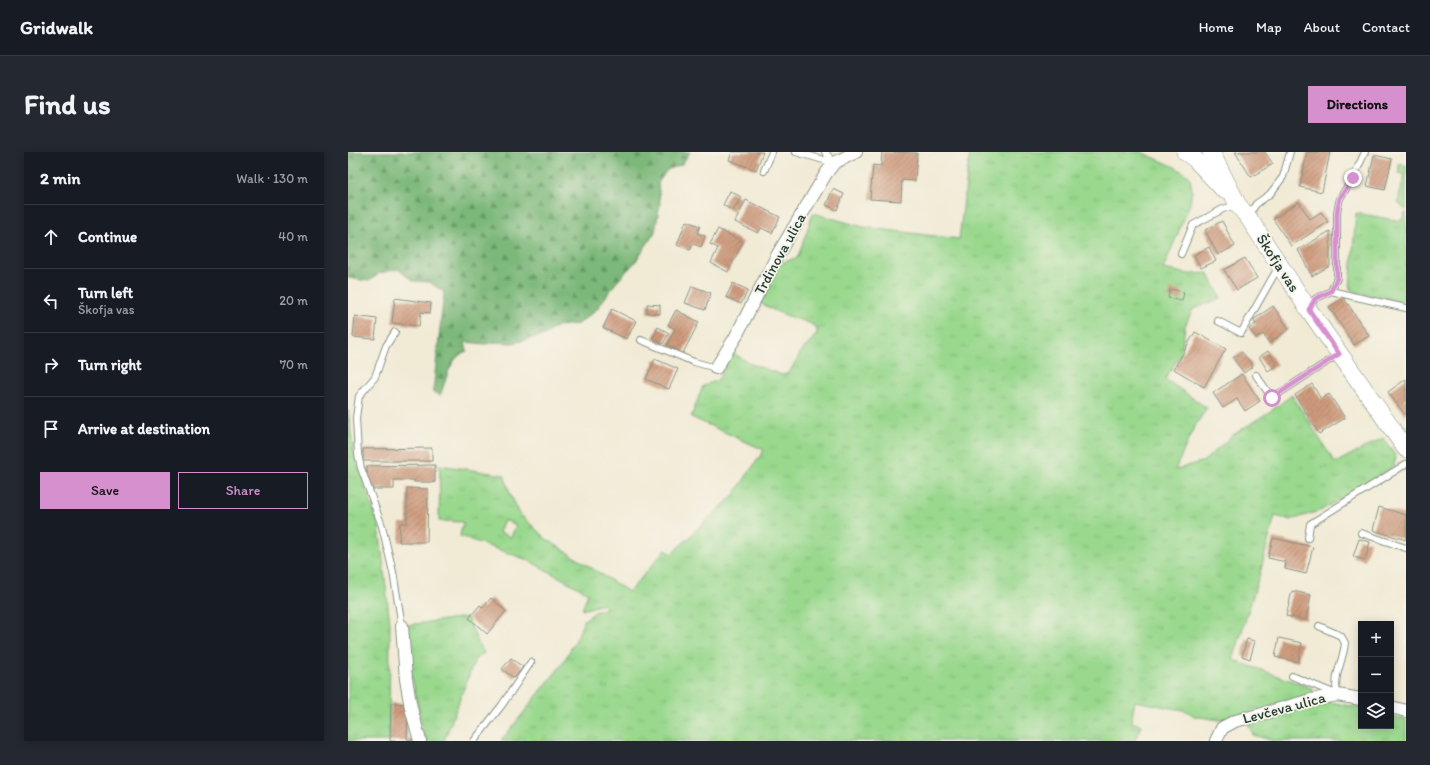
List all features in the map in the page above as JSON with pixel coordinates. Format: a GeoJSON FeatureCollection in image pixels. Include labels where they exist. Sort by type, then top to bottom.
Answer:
{"type":"FeatureCollection","features":[{"type":"Feature","properties":{"kind":"main road"},"geometry":{"type":"LineString","coordinates":[[1172,152],[1186,152],[1243,211]]}},
{"type":"Feature","properties":{"kind":"main road","name":"Škofja vas"},"geometry":{"type":"LineString","coordinates":[[1211,152],[1243,211],[1339,354],[1401,439]]}},
{"type":"Feature","properties":{"kind":"street","name":"Trdinova ulica"},"geometry":{"type":"LineString","coordinates":[[716,368],[735,338],[778,254],[827,172],[834,163],[856,152]]}},
{"type":"Feature","properties":{"kind":"street"},"geometry":{"type":"LineString","coordinates":[[402,626],[406,679],[411,708],[420,741]]}},
{"type":"Feature","properties":{"kind":"street","name":"Levčeva ulica"},"geometry":{"type":"LineString","coordinates":[[1216,741],[1222,728],[1235,721],[1259,716],[1311,700],[1337,694],[1358,698]]}},
{"type":"Feature","properties":{"kind":"street"},"geometry":{"type":"LineString","coordinates":[[1394,708],[1406,711]]}},
{"type":"Feature","properties":{"kind":"lane"},"geometry":{"type":"LineString","coordinates":[[764,171],[772,152]]}},
{"type":"Feature","properties":{"kind":"lane"},"geometry":{"type":"LineString","coordinates":[[796,152],[834,163]]}},
{"type":"Feature","properties":{"kind":"lane"},"geometry":{"type":"LineString","coordinates":[[825,152],[834,163]]}},
{"type":"Feature","properties":{"kind":"lane"},"geometry":{"type":"LineString","coordinates":[[1181,254],[1193,225],[1223,209],[1243,211],[1270,194],[1283,177],[1290,152]]}},
{"type":"Feature","properties":{"kind":"lane"},"geometry":{"type":"LineString","coordinates":[[1309,310],[1315,299],[1331,291],[1337,278],[1337,212],[1340,198],[1353,178],[1365,152]]}},
{"type":"Feature","properties":{"kind":"lane"},"geometry":{"type":"LineString","coordinates":[[1218,321],[1241,334],[1279,265]]}},
{"type":"Feature","properties":{"kind":"lane"},"geometry":{"type":"LineString","coordinates":[[1331,291],[1406,308]]}},
{"type":"Feature","properties":{"kind":"lane"},"geometry":{"type":"LineString","coordinates":[[394,332],[386,346],[375,377],[359,396],[356,418],[358,454],[361,468],[382,526],[393,572],[402,626]]}},
{"type":"Feature","properties":{"kind":"lane"},"geometry":{"type":"LineString","coordinates":[[641,340],[694,362],[716,368]]}},
{"type":"Feature","properties":{"kind":"lane"},"geometry":{"type":"LineString","coordinates":[[1256,375],[1272,398],[1339,354]]}},
{"type":"Feature","properties":{"kind":"lane"},"geometry":{"type":"LineString","coordinates":[[1308,538],[1310,524],[1406,464]]}},
{"type":"Feature","properties":{"kind":"lane"},"geometry":{"type":"LineString","coordinates":[[1361,533],[1406,548]]}},
{"type":"Feature","properties":{"kind":"lane"},"geometry":{"type":"LineString","coordinates":[[1319,626],[1341,636],[1345,643],[1344,653],[1338,668],[1335,684],[1337,694]]}},
{"type":"Feature","properties":{"kind":"lane"},"geometry":{"type":"LineString","coordinates":[[474,741],[531,662]]}},
{"type":"Feature","properties":{"kind":"lane"},"geometry":{"type":"LineString","coordinates":[[1292,676],[1337,694]]}},
{"type":"Feature","properties":{"kind":"green space"},"geometry":{"type":"Polygon","coordinates":[[[348,152],[690,152],[682,164],[667,170],[658,183],[660,203],[655,232],[636,261],[615,284],[597,309],[578,324],[557,326],[544,335],[513,343],[496,342],[486,344],[465,342],[467,351],[456,358],[452,364],[440,395],[433,392],[444,292],[429,282],[413,281],[398,269],[380,273],[369,281],[348,278],[348,152]]]}},
{"type":"Feature","properties":{"kind":"green space"},"geometry":{"type":"Polygon","coordinates":[[[970,152],[1141,152],[1175,167],[1190,177],[1192,191],[1190,204],[1163,269],[1189,274],[1208,273],[1221,298],[1193,309],[1185,326],[1181,354],[1165,379],[1207,408],[1193,429],[1175,470],[1204,461],[1233,435],[1292,395],[1335,463],[1383,438],[1396,456],[1394,466],[1322,510],[1291,520],[1275,516],[1260,573],[1233,660],[1312,688],[1314,695],[1219,720],[1194,716],[1187,711],[1135,701],[1131,722],[1141,725],[1135,741],[501,741],[563,663],[577,638],[584,620],[595,612],[606,608],[603,604],[582,610],[588,593],[528,560],[460,536],[463,522],[439,521],[440,465],[504,475],[510,494],[520,514],[545,538],[629,592],[666,549],[671,554],[733,496],[764,450],[691,417],[703,386],[718,380],[732,352],[749,363],[782,375],[789,373],[801,352],[817,334],[817,328],[811,324],[778,312],[757,301],[769,278],[782,263],[798,257],[813,213],[863,227],[959,239],[970,152]],[[504,520],[499,532],[511,537],[516,525],[504,520]]]}},
{"type":"Feature","properties":{"kind":"green space"},"geometry":{"type":"Polygon","coordinates":[[[1399,164],[1406,165],[1406,210],[1398,203],[1404,175],[1399,173],[1399,164]]]}},
{"type":"Feature","properties":{"kind":"green space"},"geometry":{"type":"Polygon","coordinates":[[[1406,212],[1406,303],[1355,292],[1350,289],[1356,213],[1401,221],[1406,212]]]}},
{"type":"Feature","properties":{"kind":"green space"},"geometry":{"type":"Polygon","coordinates":[[[348,410],[354,455],[379,526],[390,623],[389,741],[348,741],[348,410]]]}},
{"type":"Feature","properties":{"kind":"green space"},"geometry":{"type":"Polygon","coordinates":[[[467,617],[484,653],[475,659],[444,741],[425,741],[412,678],[407,625],[467,617]]]}},
{"type":"Feature","properties":{"kind":"green space"},"geometry":{"type":"Polygon","coordinates":[[[1330,702],[1358,707],[1358,729],[1394,729],[1394,717],[1406,720],[1406,741],[1274,741],[1253,735],[1248,723],[1309,704],[1330,702]]]}},
{"type":"Feature","properties":{"kind":"building"},"geometry":{"type":"Polygon","coordinates":[[[732,152],[763,152],[756,170],[729,160],[732,152]]]}},
{"type":"Feature","properties":{"kind":"building"},"geometry":{"type":"Polygon","coordinates":[[[882,152],[917,153],[915,181],[902,180],[901,201],[870,199],[873,165],[881,166],[882,152]]]}},
{"type":"Feature","properties":{"kind":"building"},"geometry":{"type":"Polygon","coordinates":[[[1235,152],[1265,152],[1273,164],[1251,177],[1235,152]]]}},
{"type":"Feature","properties":{"kind":"building"},"geometry":{"type":"Polygon","coordinates":[[[1307,152],[1330,152],[1322,192],[1300,187],[1307,152]]]}},
{"type":"Feature","properties":{"kind":"building"},"geometry":{"type":"Polygon","coordinates":[[[1374,155],[1392,159],[1385,190],[1367,186],[1374,155]]]}},
{"type":"Feature","properties":{"kind":"building"},"geometry":{"type":"Polygon","coordinates":[[[833,189],[844,194],[837,210],[826,205],[833,189]]]}},
{"type":"Feature","properties":{"kind":"building"},"geometry":{"type":"Polygon","coordinates":[[[730,191],[741,197],[733,211],[723,205],[730,191]]]}},
{"type":"Feature","properties":{"kind":"building"},"geometry":{"type":"Polygon","coordinates":[[[746,200],[780,217],[772,233],[761,228],[758,233],[735,222],[746,200]]]}},
{"type":"Feature","properties":{"kind":"building"},"geometry":{"type":"Polygon","coordinates":[[[1299,202],[1310,219],[1321,212],[1328,222],[1291,246],[1273,219],[1299,202]]]}},
{"type":"Feature","properties":{"kind":"building"},"geometry":{"type":"Polygon","coordinates":[[[686,221],[700,226],[697,233],[705,236],[701,247],[693,244],[690,250],[677,245],[686,221]]]}},
{"type":"Feature","properties":{"kind":"building"},"geometry":{"type":"Polygon","coordinates":[[[1222,221],[1235,246],[1218,255],[1205,230],[1222,221]]]}},
{"type":"Feature","properties":{"kind":"building"},"geometry":{"type":"Polygon","coordinates":[[[718,229],[743,242],[728,272],[711,263],[718,248],[710,244],[718,229]]]}},
{"type":"Feature","properties":{"kind":"building"},"geometry":{"type":"Polygon","coordinates":[[[1330,231],[1330,266],[1312,276],[1298,250],[1330,231]]]}},
{"type":"Feature","properties":{"kind":"building"},"geometry":{"type":"Polygon","coordinates":[[[1209,247],[1216,261],[1201,268],[1194,255],[1209,247]]]}},
{"type":"Feature","properties":{"kind":"building"},"geometry":{"type":"Polygon","coordinates":[[[1245,258],[1257,278],[1237,290],[1224,270],[1245,258]]]}},
{"type":"Feature","properties":{"kind":"building"},"geometry":{"type":"Polygon","coordinates":[[[733,283],[748,290],[741,304],[726,297],[733,283]]]}},
{"type":"Feature","properties":{"kind":"building"},"geometry":{"type":"Polygon","coordinates":[[[692,286],[711,293],[705,310],[685,303],[692,286]]]}},
{"type":"Feature","properties":{"kind":"building"},"geometry":{"type":"Polygon","coordinates":[[[1170,289],[1184,292],[1182,301],[1168,298],[1170,289]]]}},
{"type":"Feature","properties":{"kind":"building"},"geometry":{"type":"Polygon","coordinates":[[[395,298],[431,303],[430,313],[421,312],[419,326],[392,323],[395,298]]]}},
{"type":"Feature","properties":{"kind":"building"},"geometry":{"type":"Polygon","coordinates":[[[1344,298],[1369,336],[1354,345],[1329,307],[1344,298]]]}},
{"type":"Feature","properties":{"kind":"building"},"geometry":{"type":"Polygon","coordinates":[[[647,304],[660,305],[660,314],[647,313],[647,304]]]}},
{"type":"Feature","properties":{"kind":"building"},"geometry":{"type":"Polygon","coordinates":[[[1273,306],[1289,329],[1269,343],[1263,334],[1256,338],[1249,329],[1256,324],[1253,320],[1273,306]]]}},
{"type":"Feature","properties":{"kind":"building"},"geometry":{"type":"Polygon","coordinates":[[[612,309],[636,321],[627,339],[603,328],[612,309]]]}},
{"type":"Feature","properties":{"kind":"building"},"geometry":{"type":"Polygon","coordinates":[[[676,310],[699,322],[683,353],[667,345],[675,329],[668,325],[676,310]]]}},
{"type":"Feature","properties":{"kind":"building"},"geometry":{"type":"Polygon","coordinates":[[[355,316],[377,319],[375,339],[353,337],[355,316]]]}},
{"type":"Feature","properties":{"kind":"building"},"geometry":{"type":"Polygon","coordinates":[[[658,327],[669,333],[663,344],[653,338],[658,327]]]}},
{"type":"Feature","properties":{"kind":"building"},"geometry":{"type":"Polygon","coordinates":[[[1195,332],[1226,349],[1204,387],[1174,369],[1195,332]]]}},
{"type":"Feature","properties":{"kind":"building"},"geometry":{"type":"Polygon","coordinates":[[[1268,351],[1277,365],[1268,371],[1259,357],[1268,351]]]}},
{"type":"Feature","properties":{"kind":"building"},"geometry":{"type":"Polygon","coordinates":[[[1242,352],[1253,366],[1244,373],[1233,358],[1242,352]]]}},
{"type":"Feature","properties":{"kind":"building"},"geometry":{"type":"Polygon","coordinates":[[[655,359],[678,369],[669,389],[646,379],[655,359]]]}},
{"type":"Feature","properties":{"kind":"building"},"geometry":{"type":"Polygon","coordinates":[[[1242,374],[1260,401],[1245,411],[1237,399],[1223,408],[1213,393],[1242,374]]]}},
{"type":"Feature","properties":{"kind":"building"},"geometry":{"type":"Polygon","coordinates":[[[1406,379],[1406,416],[1388,392],[1406,379]]]}},
{"type":"Feature","properties":{"kind":"building"},"geometry":{"type":"Polygon","coordinates":[[[1312,384],[1321,399],[1329,394],[1345,418],[1319,434],[1295,395],[1312,384]]]}},
{"type":"Feature","properties":{"kind":"building"},"geometry":{"type":"Polygon","coordinates":[[[432,448],[432,461],[363,461],[363,449],[432,448]]]}},
{"type":"Feature","properties":{"kind":"building"},"geometry":{"type":"Polygon","coordinates":[[[435,465],[435,482],[394,480],[394,489],[373,489],[367,478],[367,466],[435,465]]]}},
{"type":"Feature","properties":{"kind":"building"},"geometry":{"type":"Polygon","coordinates":[[[407,488],[428,489],[427,542],[399,542],[400,523],[407,523],[407,488]]]}},
{"type":"Feature","properties":{"kind":"building"},"geometry":{"type":"Polygon","coordinates":[[[1379,507],[1406,515],[1406,540],[1373,530],[1379,507]]]}},
{"type":"Feature","properties":{"kind":"building"},"geometry":{"type":"Polygon","coordinates":[[[1273,538],[1313,547],[1306,574],[1285,569],[1286,562],[1268,558],[1273,538]]]}},
{"type":"Feature","properties":{"kind":"building"},"geometry":{"type":"Polygon","coordinates":[[[1359,539],[1370,542],[1365,560],[1353,557],[1359,539]]]}},
{"type":"Feature","properties":{"kind":"building"},"geometry":{"type":"Polygon","coordinates":[[[1292,591],[1311,595],[1306,620],[1286,616],[1292,591]]]}},
{"type":"Feature","properties":{"kind":"building"},"geometry":{"type":"Polygon","coordinates":[[[491,598],[506,611],[487,634],[469,618],[480,605],[483,608],[491,598]]]}},
{"type":"Feature","properties":{"kind":"building"},"geometry":{"type":"Polygon","coordinates":[[[1279,638],[1302,643],[1298,662],[1275,657],[1279,638]]]}},
{"type":"Feature","properties":{"kind":"building"},"geometry":{"type":"Polygon","coordinates":[[[1247,639],[1255,641],[1250,659],[1242,656],[1247,639]]]}},
{"type":"Feature","properties":{"kind":"building"},"geometry":{"type":"Polygon","coordinates":[[[511,658],[523,667],[514,678],[502,669],[511,658]]]}},
{"type":"Feature","properties":{"kind":"building"},"geometry":{"type":"Polygon","coordinates":[[[391,703],[408,704],[407,739],[414,741],[390,741],[391,703]]]}},
{"type":"Feature","properties":{"kind":"route"},"geometry":{"type":"LineString","coordinates":[[1272,398],[1339,354],[1309,310],[1315,299],[1331,291],[1337,278],[1337,212],[1340,198],[1353,178]]}}]}
